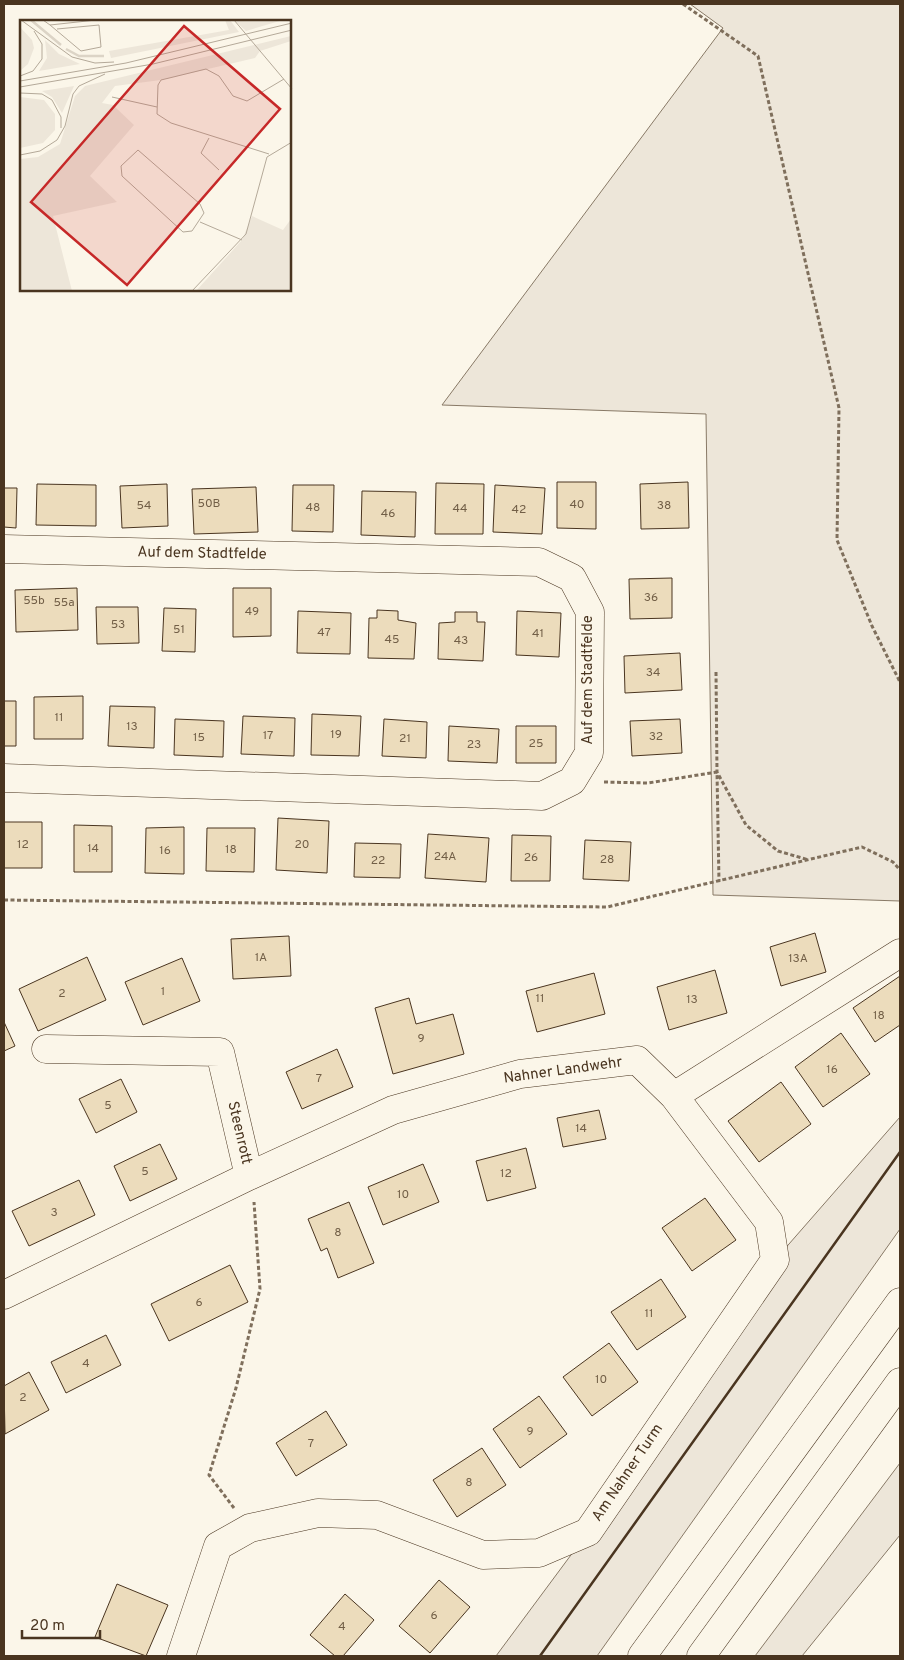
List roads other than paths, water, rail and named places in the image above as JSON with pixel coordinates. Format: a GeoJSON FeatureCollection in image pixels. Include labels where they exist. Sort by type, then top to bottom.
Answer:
{"type":"FeatureCollection","features":[{"type":"Feature","properties":{"kind":"main road","name":"Auf dem Stadtfelde"},"geometry":{"type":"LineString","coordinates":[[4,549],[539,562],[572,578],[590,612],[589,753],[572,781],[542,796],[4,778]]}},
{"type":"Feature","properties":{"kind":"main road"},"geometry":{"type":"LineString","coordinates":[[674,1096],[900,953]]}},
{"type":"Feature","properties":{"kind":"main road","name":"Steenrott"},"geometry":{"type":"LineString","coordinates":[[4,1295],[249,1176],[220,1052],[46,1049]]}},
{"type":"Feature","properties":{"kind":"main road","name":"Nahner Landwehr"},"geometry":{"type":"LineString","coordinates":[[249,1176],[393,1110],[520,1074],[638,1060],[674,1096]]}},
{"type":"Feature","properties":{"kind":"main road","name":"Am Nahner Turm"},"geometry":{"type":"LineString","coordinates":[[181,1656],[218,1546],[250,1528],[318,1513],[377,1515],[483,1554],[539,1553],[588,1532],[775,1260],[769,1222],[674,1096]]}},
{"type":"Feature","properties":{"kind":"main road"},"geometry":{"type":"LineString","coordinates":[[642,1656],[900,1302]]}},
{"type":"Feature","properties":{"kind":"main road"},"geometry":{"type":"LineString","coordinates":[[701,1656],[900,1382]]}}]}
